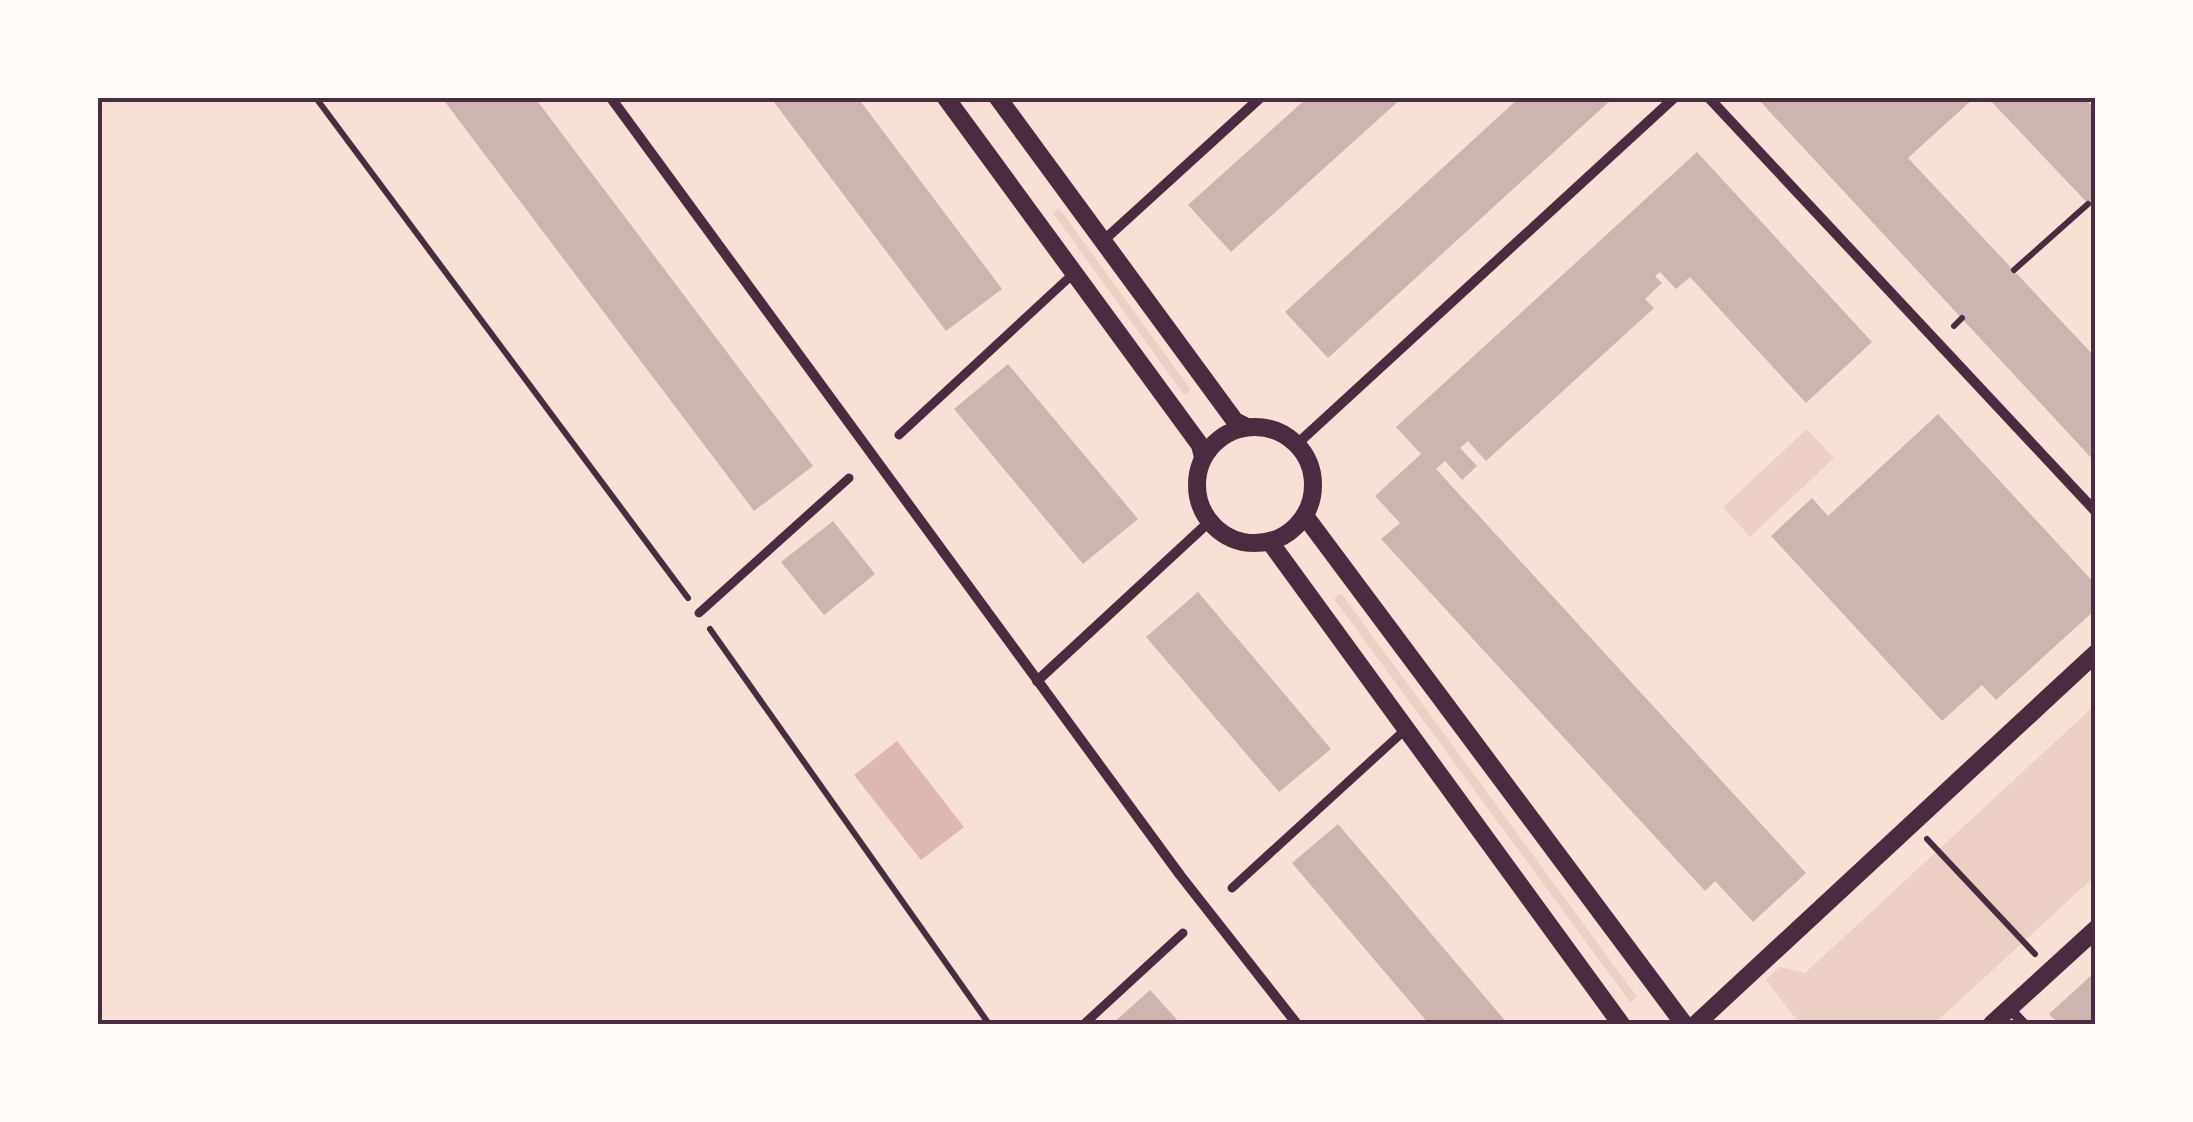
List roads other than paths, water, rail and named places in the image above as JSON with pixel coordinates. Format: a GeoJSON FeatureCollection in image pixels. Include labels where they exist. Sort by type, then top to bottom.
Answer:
{"type":"FeatureCollection","features":[{"type":"Feature","properties":{"kind":"street"},"geometry":{"type":"LineString","coordinates":[[610,98],[1180,875],[1296,1024]]}},
{"type":"Feature","properties":{"kind":"street"},"geometry":{"type":"LineString","coordinates":[[946,98],[1200,445],[1203,457],[1196,485],[1200,506],[1209,522],[1228,537],[1255,544],[1270,542],[1296,527],[1305,516],[1314,485],[1310,465],[1296,444],[1278,432],[1235,422],[998,98]]}},
{"type":"Feature","properties":{"kind":"street"},"geometry":{"type":"LineString","coordinates":[[1102,241],[1260,98]]}},
{"type":"Feature","properties":{"kind":"street"},"geometry":{"type":"LineString","coordinates":[[1296,444],[1674,98]]}},
{"type":"Feature","properties":{"kind":"street"},"geometry":{"type":"LineString","coordinates":[[1709,98],[2096,512]]}},
{"type":"Feature","properties":{"kind":"street"},"geometry":{"type":"LineString","coordinates":[[899,436],[1074,273]]}},
{"type":"Feature","properties":{"kind":"street"},"geometry":{"type":"LineString","coordinates":[[1203,457],[1222,437],[1246,427]]}},
{"type":"Feature","properties":{"kind":"street"},"geometry":{"type":"LineString","coordinates":[[699,613],[849,478]]}},
{"type":"Feature","properties":{"kind":"street"},"geometry":{"type":"LineString","coordinates":[[1305,516],[1684,1024]]}},
{"type":"Feature","properties":{"kind":"street"},"geometry":{"type":"LineString","coordinates":[[1037,681],[1209,522]]}},
{"type":"Feature","properties":{"kind":"street"},"geometry":{"type":"LineString","coordinates":[[1270,542],[1621,1024]]}},
{"type":"Feature","properties":{"kind":"street"},"geometry":{"type":"LineString","coordinates":[[1696,1024],[2096,653]]}},
{"type":"Feature","properties":{"kind":"street"},"geometry":{"type":"LineString","coordinates":[[1232,888],[1406,729]]}},
{"type":"Feature","properties":{"kind":"street"},"geometry":{"type":"LineString","coordinates":[[1992,1024],[2096,929]]}},
{"type":"Feature","properties":{"kind":"street"},"geometry":{"type":"LineString","coordinates":[[1084,1024],[1183,933]]}},
{"type":"Feature","properties":{"kind":"street"},"geometry":{"type":"LineString","coordinates":[[2009,1008],[2024,1024]]}}]}
